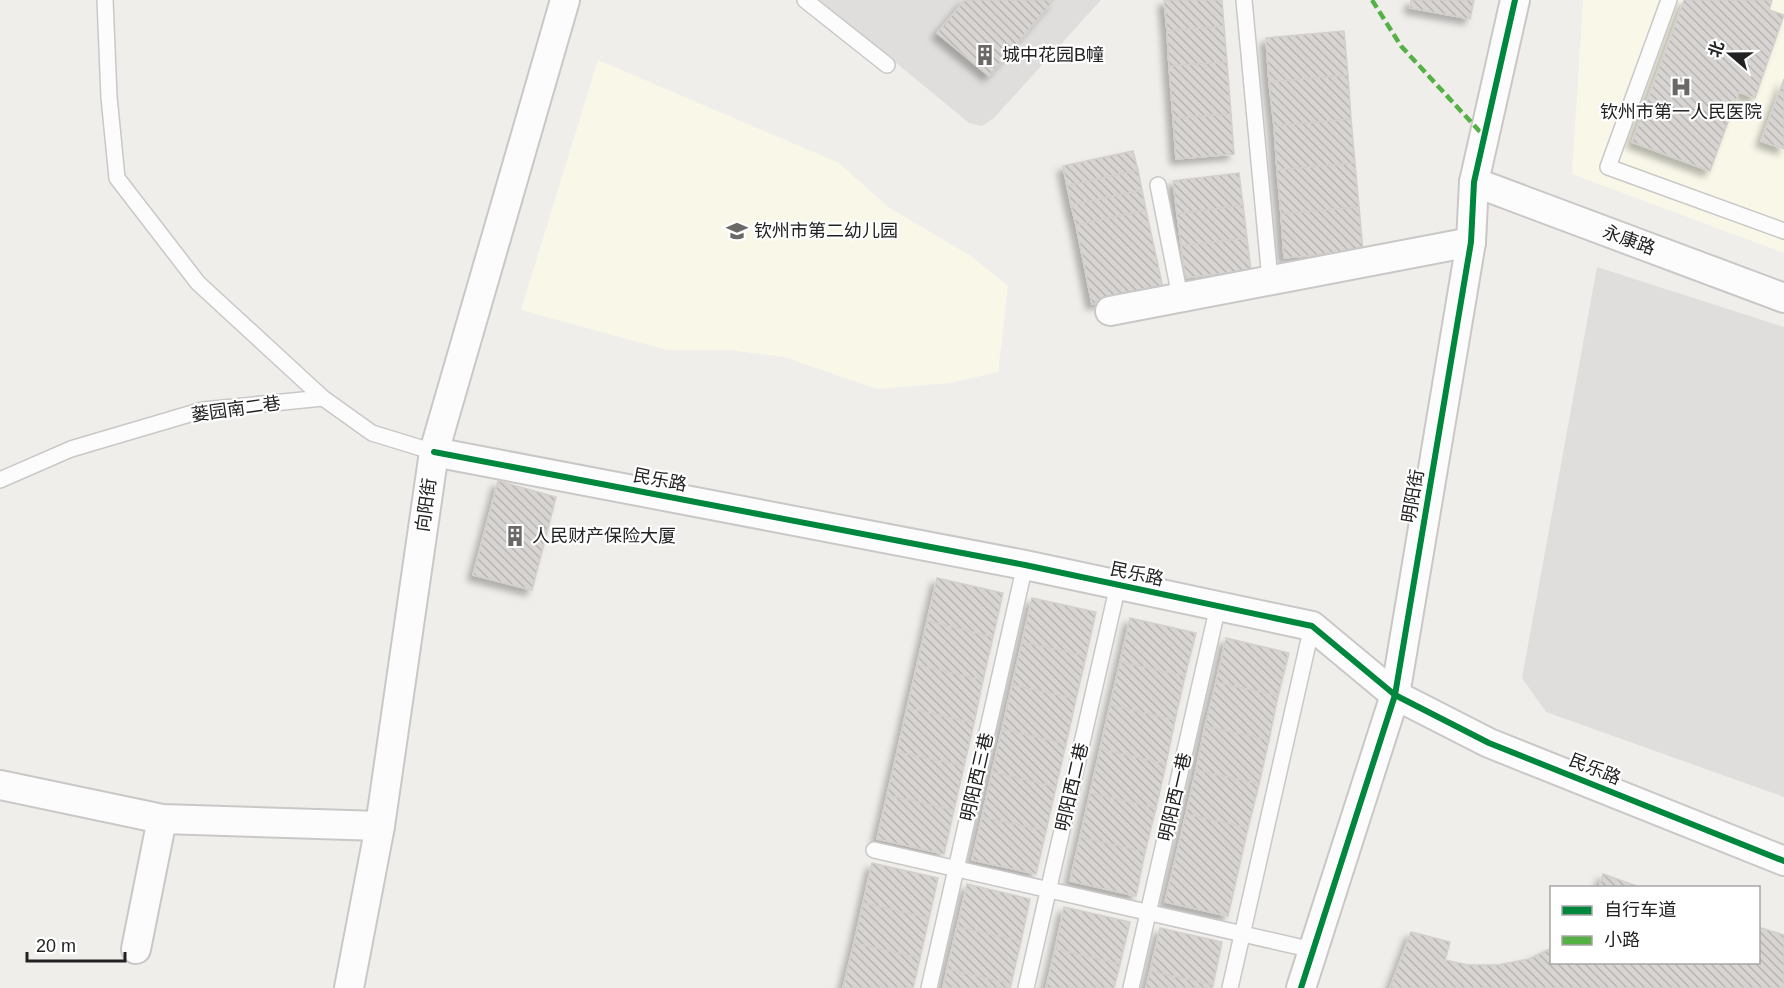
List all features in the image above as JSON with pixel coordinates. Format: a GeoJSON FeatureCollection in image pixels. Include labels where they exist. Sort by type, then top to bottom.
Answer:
{"type":"FeatureCollection","features":[{"type":"Feature","properties":{"kind":"street","name":"向阳街"},"geometry":{"type":"LineString","coordinates":[[349,988],[380,826],[434,452],[565,0]]}},
{"type":"Feature","properties":{"kind":"street","name":"明阳街"},"geometry":{"type":"LineString","coordinates":[[1300,988],[1395,695],[1471,242],[1474,182],[1515,0]]}},
{"type":"Feature","properties":{"kind":"street","name":"永康路"},"geometry":{"type":"LineString","coordinates":[[1474,182],[1784,298]]}},
{"type":"Feature","properties":{"kind":"street"},"geometry":{"type":"LineString","coordinates":[[1110,311],[1471,242]]}},
{"type":"Feature","properties":{"kind":"street","name":"民乐路"},"geometry":{"type":"LineString","coordinates":[[434,452],[1025,565],[1312,626],[1395,695],[1489,743],[1784,861]]}},
{"type":"Feature","properties":{"kind":"street"},"geometry":{"type":"LineString","coordinates":[[0,785],[162,819],[380,826]]}},
{"type":"Feature","properties":{"kind":"street"},"geometry":{"type":"LineString","coordinates":[[136,949],[162,819]]}},
{"type":"Feature","properties":{"kind":"lane"},"geometry":{"type":"LineString","coordinates":[[105,0],[109,97],[117,178],[198,282],[323,398],[372,433],[434,452]]}},
{"type":"Feature","properties":{"kind":"lane"},"geometry":{"type":"LineString","coordinates":[[805,0],[887,65]]}},
{"type":"Feature","properties":{"kind":"lane"},"geometry":{"type":"LineString","coordinates":[[1244,0],[1270,280]]}},
{"type":"Feature","properties":{"kind":"lane"},"geometry":{"type":"LineString","coordinates":[[1669,0],[1608,167],[1784,231]]}},
{"type":"Feature","properties":{"kind":"lane"},"geometry":{"type":"LineString","coordinates":[[1158,185],[1180,297]]}},
{"type":"Feature","properties":{"kind":"lane","name":"蒌园南二巷"},"geometry":{"type":"LineString","coordinates":[[0,480],[71,449],[203,410],[323,398]]}},
{"type":"Feature","properties":{"kind":"lane","name":"明阳西三巷"},"geometry":{"type":"LineString","coordinates":[[929,988],[1025,565]]}},
{"type":"Feature","properties":{"kind":"lane","name":"明阳西二巷"},"geometry":{"type":"LineString","coordinates":[[1026,988],[1118,585]]}},
{"type":"Feature","properties":{"kind":"lane","name":"明阳西一巷"},"geometry":{"type":"LineString","coordinates":[[1131,988],[1218,606]]}},
{"type":"Feature","properties":{"kind":"lane"},"geometry":{"type":"LineString","coordinates":[[1230,988],[1312,626]]}},
{"type":"Feature","properties":{"kind":"lane"},"geometry":{"type":"LineString","coordinates":[[874,850],[1313,950]]}},
{"type":"Feature","properties":{"kind":"shaded area"},"geometry":{"type":"Polygon","coordinates":[[[820,0],[1101,0],[994,118],[982,126],[969,123],[820,0]]]}},
{"type":"Feature","properties":{"kind":"shaded area","name":"钦州市第一人民医院"},"geometry":{"type":"Polygon","coordinates":[[[1583,0],[1784,0],[1784,253],[1572,174],[1583,0]]]}},
{"type":"Feature","properties":{"kind":"shaded area","name":"钦州市第二幼儿园"},"geometry":{"type":"Polygon","coordinates":[[[598,60],[839,163],[888,207],[971,256],[1008,286],[998,372],[950,383],[877,389],[784,357],[729,350],[667,350],[521,310],[598,60]]]}},
{"type":"Feature","properties":{"kind":"shaded area"},"geometry":{"type":"Polygon","coordinates":[[[1597,267],[1784,327],[1784,797],[1546,712],[1522,678],[1597,267]]]}},
{"type":"Feature","properties":{"kind":"building","name":"城中花园B幢"},"geometry":{"type":"Polygon","coordinates":[[[965,0],[1054,0],[989,76],[937,33],[965,0]]]}},
{"type":"Feature","properties":{"kind":"building"},"geometry":{"type":"Polygon","coordinates":[[[1164,0],[1222,0],[1224,26],[1167,31],[1164,0]]]}},
{"type":"Feature","properties":{"kind":"building"},"geometry":{"type":"Polygon","coordinates":[[[1411,0],[1474,0],[1470,19],[1410,8],[1411,0]]]}},
{"type":"Feature","properties":{"kind":"building"},"geometry":{"type":"Polygon","coordinates":[[[1684,0],[1772,0],[1769,10],[1784,15],[1755,98],[1739,92],[1710,171],[1632,142],[1684,0]]]}},
{"type":"Feature","properties":{"kind":"building"},"geometry":{"type":"Polygon","coordinates":[[[1224,26],[1227,62],[1169,66],[1167,31],[1224,26]]]}},
{"type":"Feature","properties":{"kind":"building"},"geometry":{"type":"Polygon","coordinates":[[[1344,31],[1348,75],[1269,82],[1266,38],[1344,31]]]}},
{"type":"Feature","properties":{"kind":"building"},"geometry":{"type":"Polygon","coordinates":[[[1227,62],[1231,114],[1173,118],[1169,66],[1227,62]]]}},
{"type":"Feature","properties":{"kind":"building"},"geometry":{"type":"Polygon","coordinates":[[[1348,75],[1351,119],[1274,126],[1269,82],[1348,75]]]}},
{"type":"Feature","properties":{"kind":"building"},"geometry":{"type":"Polygon","coordinates":[[[1784,79],[1784,149],[1761,141],[1784,79]]]}},
{"type":"Feature","properties":{"kind":"building"},"geometry":{"type":"Polygon","coordinates":[[[1231,114],[1234,154],[1176,159],[1173,118],[1231,114]]]}},
{"type":"Feature","properties":{"kind":"building"},"geometry":{"type":"Polygon","coordinates":[[[1351,119],[1355,163],[1277,170],[1274,126],[1351,119]]]}},
{"type":"Feature","properties":{"kind":"building"},"geometry":{"type":"Polygon","coordinates":[[[1133,151],[1138,170],[1067,186],[1063,166],[1133,151]]]}},
{"type":"Feature","properties":{"kind":"building"},"geometry":{"type":"Polygon","coordinates":[[[1355,163],[1359,207],[1281,214],[1277,170],[1355,163]]]}},
{"type":"Feature","properties":{"kind":"building"},"geometry":{"type":"Polygon","coordinates":[[[1138,170],[1142,190],[1071,205],[1067,186],[1138,170]]]}},
{"type":"Feature","properties":{"kind":"building"},"geometry":{"type":"Polygon","coordinates":[[[1239,173],[1243,205],[1177,214],[1173,181],[1239,173]]]}},
{"type":"Feature","properties":{"kind":"building"},"geometry":{"type":"Polygon","coordinates":[[[1142,190],[1146,210],[1076,225],[1071,205],[1142,190]]]}},
{"type":"Feature","properties":{"kind":"building"},"geometry":{"type":"Polygon","coordinates":[[[1243,205],[1247,238],[1181,246],[1177,214],[1243,205]]]}},
{"type":"Feature","properties":{"kind":"building"},"geometry":{"type":"Polygon","coordinates":[[[1359,207],[1363,251],[1284,258],[1281,214],[1359,207]]]}},
{"type":"Feature","properties":{"kind":"building"},"geometry":{"type":"Polygon","coordinates":[[[1146,210],[1163,288],[1092,304],[1076,225],[1146,210]]]}},
{"type":"Feature","properties":{"kind":"building"},"geometry":{"type":"Polygon","coordinates":[[[1247,238],[1251,270],[1185,278],[1181,246],[1247,238]]]}},
{"type":"Feature","properties":{"kind":"building","name":"人民财产保险大厦"},"geometry":{"type":"Polygon","coordinates":[[[498,481],[556,497],[532,590],[473,575],[498,481]]]}},
{"type":"Feature","properties":{"kind":"building"},"geometry":{"type":"Polygon","coordinates":[[[937,578],[1003,593],[993,637],[927,621],[937,578]]]}},
{"type":"Feature","properties":{"kind":"building"},"geometry":{"type":"Polygon","coordinates":[[[1032,598],[1096,612],[1086,656],[1022,642],[1032,598]]]}},
{"type":"Feature","properties":{"kind":"building"},"geometry":{"type":"Polygon","coordinates":[[[1130,618],[1196,633],[1185,676],[1120,662],[1130,618]]]}},
{"type":"Feature","properties":{"kind":"building"},"geometry":{"type":"Polygon","coordinates":[[[927,621],[993,637],[983,680],[917,665],[927,621]]]}},
{"type":"Feature","properties":{"kind":"building"},"geometry":{"type":"Polygon","coordinates":[[[1226,638],[1289,653],[1278,696],[1216,682],[1226,638]]]}},
{"type":"Feature","properties":{"kind":"building"},"geometry":{"type":"Polygon","coordinates":[[[1022,642],[1086,656],[1076,699],[1012,685],[1022,642]]]}},
{"type":"Feature","properties":{"kind":"building"},"geometry":{"type":"Polygon","coordinates":[[[1120,662],[1185,676],[1175,720],[1110,705],[1120,662]]]}},
{"type":"Feature","properties":{"kind":"building"},"geometry":{"type":"Polygon","coordinates":[[[917,665],[983,680],[974,723],[907,708],[917,665]]]}},
{"type":"Feature","properties":{"kind":"building"},"geometry":{"type":"Polygon","coordinates":[[[1216,682],[1278,696],[1269,740],[1205,726],[1216,682]]]}},
{"type":"Feature","properties":{"kind":"building"},"geometry":{"type":"Polygon","coordinates":[[[1012,685],[1076,699],[1066,744],[1002,729],[1012,685]]]}},
{"type":"Feature","properties":{"kind":"building"},"geometry":{"type":"Polygon","coordinates":[[[1110,705],[1175,720],[1166,764],[1100,749],[1110,705]]]}},
{"type":"Feature","properties":{"kind":"building"},"geometry":{"type":"Polygon","coordinates":[[[907,708],[974,723],[964,766],[897,752],[907,708]]]}},
{"type":"Feature","properties":{"kind":"building"},"geometry":{"type":"Polygon","coordinates":[[[1205,726],[1269,740],[1259,784],[1196,770],[1205,726]]]}},
{"type":"Feature","properties":{"kind":"building"},"geometry":{"type":"Polygon","coordinates":[[[1002,729],[1066,744],[1056,787],[992,772],[1002,729]]]}},
{"type":"Feature","properties":{"kind":"building"},"geometry":{"type":"Polygon","coordinates":[[[1100,749],[1166,764],[1156,808],[1090,793],[1100,749]]]}},
{"type":"Feature","properties":{"kind":"building"},"geometry":{"type":"Polygon","coordinates":[[[897,752],[964,766],[954,810],[887,795],[897,752]]]}},
{"type":"Feature","properties":{"kind":"building"},"geometry":{"type":"Polygon","coordinates":[[[1196,770],[1259,784],[1248,828],[1186,814],[1196,770]]]}},
{"type":"Feature","properties":{"kind":"building"},"geometry":{"type":"Polygon","coordinates":[[[992,772],[1056,787],[1046,831],[982,817],[992,772]]]}},
{"type":"Feature","properties":{"kind":"building"},"geometry":{"type":"Polygon","coordinates":[[[1090,793],[1156,808],[1145,852],[1080,837],[1090,793]]]}},
{"type":"Feature","properties":{"kind":"building"},"geometry":{"type":"Polygon","coordinates":[[[887,795],[954,810],[944,854],[877,839],[887,795]]]}},
{"type":"Feature","properties":{"kind":"building"},"geometry":{"type":"Polygon","coordinates":[[[1186,814],[1248,828],[1228,916],[1165,902],[1186,814]]]}},
{"type":"Feature","properties":{"kind":"building"},"geometry":{"type":"Polygon","coordinates":[[[982,817],[1046,831],[1036,874],[972,860],[982,817]]]}},
{"type":"Feature","properties":{"kind":"building"},"geometry":{"type":"Polygon","coordinates":[[[1080,837],[1145,852],[1136,896],[1070,881],[1080,837]]]}},
{"type":"Feature","properties":{"kind":"building"},"geometry":{"type":"Polygon","coordinates":[[[872,863],[938,878],[929,918],[863,903],[872,863]]]}},
{"type":"Feature","properties":{"kind":"building"},"geometry":{"type":"Polygon","coordinates":[[[1603,874],[1636,886],[1600,886],[1603,874]]]}},
{"type":"Feature","properties":{"kind":"building"},"geometry":{"type":"Polygon","coordinates":[[[967,884],[1030,899],[1021,941],[957,927],[967,884]]]}},
{"type":"Feature","properties":{"kind":"building"},"geometry":{"type":"Polygon","coordinates":[[[863,903],[929,918],[920,958],[854,943],[863,903]]]}},
{"type":"Feature","properties":{"kind":"building"},"geometry":{"type":"Polygon","coordinates":[[[1064,907],[1130,922],[1120,964],[1055,949],[1064,907]]]}},
{"type":"Feature","properties":{"kind":"building"},"geometry":{"type":"Polygon","coordinates":[[[957,927],[1021,941],[1011,984],[947,969],[957,927]]]}},
{"type":"Feature","properties":{"kind":"building"},"geometry":{"type":"Polygon","coordinates":[[[1160,928],[1222,942],[1213,985],[1150,971],[1160,928]]]}},
{"type":"Feature","properties":{"kind":"building"},"geometry":{"type":"Polygon","coordinates":[[[1760,928],[1784,935],[1784,988],[1390,988],[1411,932],[1450,942],[1445,960],[1468,965],[1498,965],[1529,959],[1550,949],[1550,964],[1760,964],[1760,928]]]}},
{"type":"Feature","properties":{"kind":"building"},"geometry":{"type":"Polygon","coordinates":[[[854,943],[920,958],[913,988],[843,988],[854,943]]]}},
{"type":"Feature","properties":{"kind":"building"},"geometry":{"type":"Polygon","coordinates":[[[1055,949],[1120,964],[1114,988],[1046,988],[1055,949]]]}},
{"type":"Feature","properties":{"kind":"building"},"geometry":{"type":"Polygon","coordinates":[[[947,969],[1011,984],[1010,988],[943,988],[947,969]]]}},
{"type":"Feature","properties":{"kind":"building"},"geometry":{"type":"Polygon","coordinates":[[[1150,971],[1213,985],[1212,988],[1146,988],[1150,971]]]}},
{"type":"Feature","properties":{"kind":"marked path"},"geometry":{"type":"LineString","coordinates":[[1372,0],[1401,46],[1483,135]]}},
{"type":"Feature","properties":{"kind":"cycle path"},"geometry":{"type":"LineString","coordinates":[[1301,988],[1395,695],[1471,242],[1474,182],[1515,0]]}},
{"type":"Feature","properties":{"kind":"cycle path"},"geometry":{"type":"LineString","coordinates":[[434,452],[1025,565],[1312,626],[1395,695],[1489,743],[1784,861]]}},
{"type":"Feature","properties":{"kind":"place","name":"城中花园B幢"},"geometry":{"type":"Point","coordinates":[985,55]}},
{"type":"Feature","properties":{"kind":"place","name":"钦州市第一人民医院"},"geometry":{"type":"Point","coordinates":[1681,87]}},
{"type":"Feature","properties":{"kind":"place","name":"钦州市第二幼儿园"},"geometry":{"type":"Point","coordinates":[737,231]}},
{"type":"Feature","properties":{"kind":"place","name":"人民财产保险大厦"},"geometry":{"type":"Point","coordinates":[515,536]}}]}
